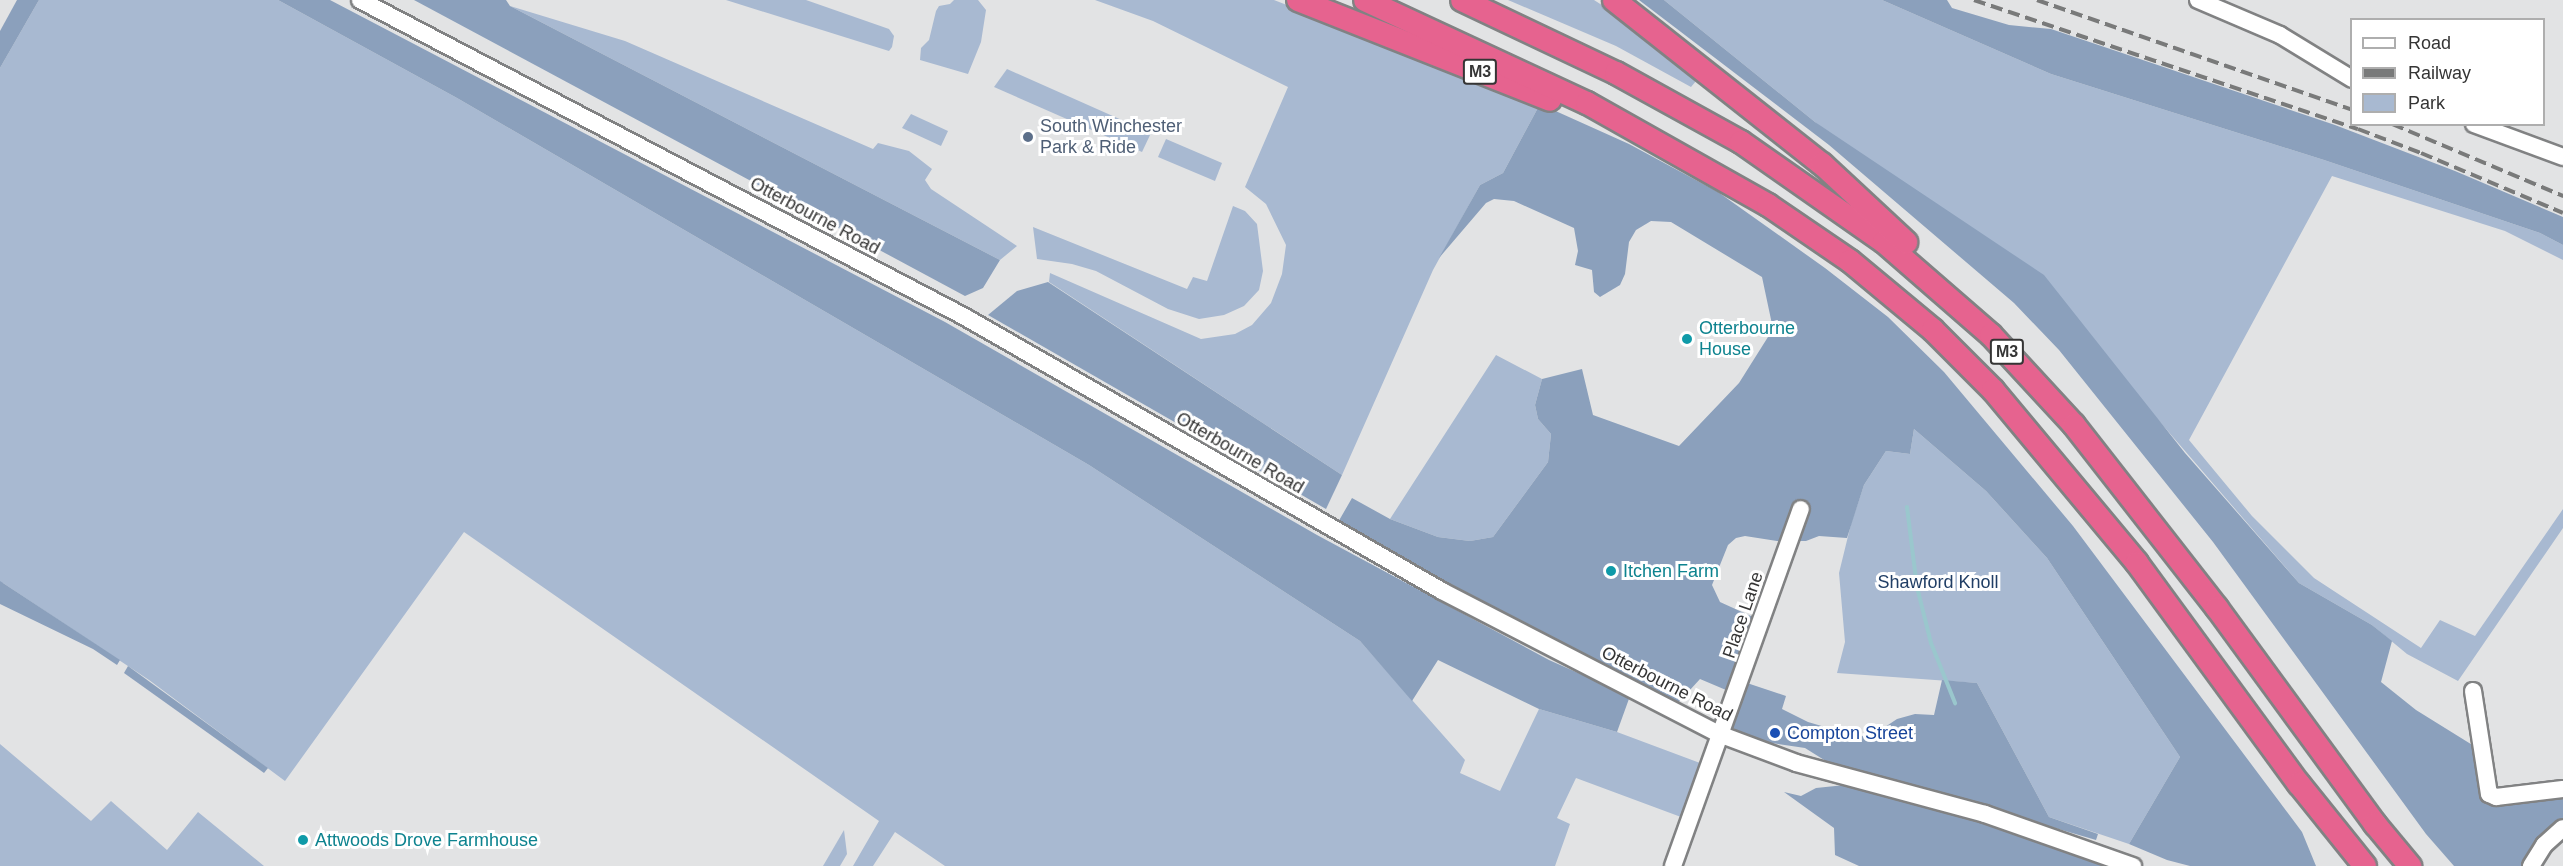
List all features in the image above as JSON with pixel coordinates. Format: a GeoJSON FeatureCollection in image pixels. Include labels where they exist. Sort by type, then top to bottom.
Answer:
{"type":"FeatureCollection","features":[{"type":"Feature","properties":{"kind":"highway","name":"M3"},"geometry":{"type":"LineString","coordinates":[[1298,0],[1663,145]]}},
{"type":"Feature","properties":{"kind":"highway","name":"M3"},"geometry":{"type":"LineString","coordinates":[[1365,0],[1518,69],[1663,145],[1768,205],[1850,261],[1934,330],[1993,390],[2137,563],[2299,784],[2365,866]]}},
{"type":"Feature","properties":{"kind":"highway","name":"M3"},"geometry":{"type":"LineString","coordinates":[[1462,0],[1616,73],[1741,142],[1884,242],[1991,336]]}},
{"type":"Feature","properties":{"kind":"highway","name":"M3"},"geometry":{"type":"LineString","coordinates":[[1614,0],[1822,164],[1934,269],[1991,336],[2074,425],[2217,608],[2375,824],[2410,866]]}},
{"type":"Feature","properties":{"kind":"street","name":"Otterbourne Road"},"geometry":{"type":"LineString","coordinates":[[360,0],[965,317],[1434,586],[1719,734],[1796,763],[1985,814],[2133,866]]}},
{"type":"Feature","properties":{"kind":"street"},"geometry":{"type":"LineString","coordinates":[[2198,0],[2280,35],[2350,78]]}},
{"type":"Feature","properties":{"kind":"street"},"geometry":{"type":"LineString","coordinates":[[2479,126],[2563,157]]}},
{"type":"Feature","properties":{"kind":"street","name":"Place Lane"},"geometry":{"type":"LineString","coordinates":[[1719,734],[1742,678],[1801,509]]}},
{"type":"Feature","properties":{"kind":"street"},"geometry":{"type":"LineString","coordinates":[[2473,691],[2489,794],[2496,797],[2563,789]]}},
{"type":"Feature","properties":{"kind":"street"},"geometry":{"type":"LineString","coordinates":[[1673,866],[1719,734]]}},
{"type":"Feature","properties":{"kind":"street"},"geometry":{"type":"LineString","coordinates":[[2531,866],[2544,845],[2563,828]]}},
{"type":"Feature","properties":{"kind":"green space"},"geometry":{"type":"Polygon","coordinates":[[[39,0],[278,0],[457,98],[1089,465],[1360,641],[1465,760],[1460,773],[1500,791],[1539,709],[1617,732],[1700,763],[1681,817],[1576,778],[1557,818],[1570,824],[1555,866],[945,866],[895,832],[873,866],[853,866],[879,821],[464,532],[285,781],[149,680],[3,583],[0,585],[0,68],[39,0]]]}},
{"type":"Feature","properties":{"kind":"green space"},"geometry":{"type":"Polygon","coordinates":[[[726,0],[806,0],[889,29],[894,36],[892,47],[889,51],[726,0]]]}},
{"type":"Feature","properties":{"kind":"green space"},"geometry":{"type":"Polygon","coordinates":[[[954,0],[978,0],[986,10],[981,42],[968,74],[920,60],[921,48],[929,40],[936,11],[939,6],[950,4],[954,0]]]}},
{"type":"Feature","properties":{"kind":"green space"},"geometry":{"type":"Polygon","coordinates":[[[1095,0],[1274,0],[1540,104],[1503,173],[1480,185],[1433,270],[1342,475],[1049,282],[1050,273],[1201,339],[1235,334],[1252,325],[1271,303],[1282,274],[1286,245],[1266,204],[1245,187],[1288,87],[1153,21],[1095,0]]]}},
{"type":"Feature","properties":{"kind":"green space"},"geometry":{"type":"Polygon","coordinates":[[[1508,0],[1594,0],[1642,31],[1696,81],[1691,87],[1616,46],[1508,0]]]}},
{"type":"Feature","properties":{"kind":"green space"},"geometry":{"type":"Polygon","coordinates":[[[1664,0],[1882,0],[2051,74],[2324,160],[2540,233],[2563,245],[2563,260],[2505,231],[2332,176],[2189,440],[2252,516],[2314,578],[2421,648],[2440,620],[2475,636],[2563,509],[2563,528],[2458,681],[2407,654],[2372,625],[2299,583],[2160,422],[1815,122],[1664,0]]]}},
{"type":"Feature","properties":{"kind":"green space"},"geometry":{"type":"Polygon","coordinates":[[[510,6],[625,41],[873,149],[878,143],[909,151],[932,169],[925,180],[931,189],[1017,246],[1000,260],[510,6]]]}},
{"type":"Feature","properties":{"kind":"green space"},"geometry":{"type":"Polygon","coordinates":[[[1007,69],[1151,133],[1142,152],[994,87],[1007,69]]]}},
{"type":"Feature","properties":{"kind":"green space"},"geometry":{"type":"Polygon","coordinates":[[[911,114],[948,131],[941,146],[902,128],[911,114]]]}},
{"type":"Feature","properties":{"kind":"green space"},"geometry":{"type":"Polygon","coordinates":[[[1166,139],[1222,163],[1215,181],[1158,157],[1166,139]]]}},
{"type":"Feature","properties":{"kind":"green space"},"geometry":{"type":"Polygon","coordinates":[[[1233,206],[1245,211],[1257,224],[1263,271],[1259,290],[1244,306],[1224,315],[1199,319],[1168,309],[1096,271],[1072,264],[1037,259],[1033,227],[1187,289],[1193,277],[1207,281],[1233,206]]]}},
{"type":"Feature","properties":{"kind":"green space"},"geometry":{"type":"Polygon","coordinates":[[[1496,355],[1542,379],[1535,405],[1538,419],[1551,434],[1548,462],[1493,537],[1470,541],[1438,537],[1390,519],[1496,355]]]}},
{"type":"Feature","properties":{"kind":"green space","name":"Shawford Knoll"},"geometry":{"type":"Polygon","coordinates":[[[1914,429],[1986,491],[2047,558],[2180,757],[2129,844],[2049,817],[1977,683],[1837,673],[1845,642],[1839,573],[1851,524],[1864,485],[1886,451],[1910,454],[1914,429]]]}},
{"type":"Feature","properties":{"kind":"green space"},"geometry":{"type":"Polygon","coordinates":[[[0,744],[91,821],[111,801],[167,850],[198,812],[264,866],[0,866],[0,744]]]}},
{"type":"Feature","properties":{"kind":"green space"},"geometry":{"type":"Polygon","coordinates":[[[844,830],[847,854],[840,866],[823,866],[844,830]]]}},
{"type":"Feature","properties":{"kind":"shaded area"},"geometry":{"type":"Polygon","coordinates":[[[17,0],[39,0],[0,68],[0,31],[17,0]]]}},
{"type":"Feature","properties":{"kind":"shaded area"},"geometry":{"type":"Polygon","coordinates":[[[278,0],[330,0],[945,322],[1317,535],[1549,660],[1630,696],[1617,732],[1539,709],[1438,660],[1412,701],[1360,641],[1089,465],[457,98],[278,0]]]}},
{"type":"Feature","properties":{"kind":"shaded area"},"geometry":{"type":"Polygon","coordinates":[[[414,0],[506,0],[510,6],[1000,260],[983,288],[965,296],[414,0]]]}},
{"type":"Feature","properties":{"kind":"shaded area"},"geometry":{"type":"Polygon","coordinates":[[[1639,0],[1664,0],[1815,122],[2044,275],[2185,453],[2299,583],[2372,625],[2392,641],[2381,682],[2416,710],[2474,746],[2482,792],[2563,795],[2563,822],[2534,846],[2523,866],[2454,866],[2426,834],[2213,542],[2059,350],[2014,303],[1829,145],[1639,0]]]}},
{"type":"Feature","properties":{"kind":"shaded area"},"geometry":{"type":"Polygon","coordinates":[[[1882,0],[1947,0],[1952,8],[2009,25],[2051,29],[2335,125],[2455,171],[2563,217],[2563,245],[2540,233],[2324,160],[2051,74],[1882,0]]]}},
{"type":"Feature","properties":{"kind":"shaded area"},"geometry":{"type":"Polygon","coordinates":[[[1540,104],[1629,144],[1718,192],[1825,268],[1888,317],[1944,372],[2073,526],[2302,832],[2316,866],[2190,866],[2167,860],[2129,844],[2180,757],[2047,558],[1986,491],[1914,429],[1910,454],[1886,451],[1864,485],[1847,538],[1819,536],[1806,541],[1777,541],[1745,536],[1736,538],[1728,545],[1712,585],[1720,602],[1753,617],[1726,690],[1700,679],[1678,703],[1466,596],[1337,524],[1352,498],[1390,519],[1438,537],[1470,541],[1493,537],[1548,462],[1551,434],[1538,419],[1535,405],[1542,379],[1582,369],[1593,415],[1679,446],[1739,383],[1773,329],[1762,277],[1671,222],[1651,221],[1636,230],[1629,242],[1625,274],[1620,285],[1600,297],[1594,292],[1592,270],[1575,265],[1578,251],[1574,228],[1514,201],[1494,199],[1486,203],[1439,258],[1480,185],[1503,173],[1540,104]]]}},
{"type":"Feature","properties":{"kind":"shaded area"},"geometry":{"type":"Polygon","coordinates":[[[1048,282],[1342,475],[1326,509],[988,315],[1017,291],[1048,282]]]}},
{"type":"Feature","properties":{"kind":"shaded area"},"geometry":{"type":"Polygon","coordinates":[[[0,581],[120,660],[117,665],[93,649],[0,604],[0,581]]]}},
{"type":"Feature","properties":{"kind":"shaded area"},"geometry":{"type":"Polygon","coordinates":[[[128,666],[268,768],[264,773],[124,673],[128,666]]]}},
{"type":"Feature","properties":{"kind":"shaded area"},"geometry":{"type":"Polygon","coordinates":[[[1942,680],[1977,683],[2049,817],[2098,834],[2096,840],[2004,813],[2111,866],[1859,866],[1835,855],[1834,828],[1784,792],[1801,796],[1816,788],[1845,785],[1857,787],[1853,771],[1829,763],[1805,748],[1758,741],[1740,734],[1729,724],[1747,683],[1786,696],[1782,709],[1808,722],[1859,737],[1879,731],[1897,719],[1915,714],[1934,715],[1942,680]]]}},
{"type":"Feature","properties":{"kind":"waterway"},"geometry":{"type":"LineString","coordinates":[[1907,507],[1917,587],[1931,643],[1955,703]]}},
{"type":"Feature","properties":{"kind":"railway"},"geometry":{"type":"LineString","coordinates":[[1974,0],[2358,129],[2563,213]]}},
{"type":"Feature","properties":{"kind":"railway"},"geometry":{"type":"LineString","coordinates":[[2037,0],[2350,109]]}},
{"type":"Feature","properties":{"kind":"railway"},"geometry":{"type":"LineString","coordinates":[[2397,126],[2563,196]]}},
{"type":"Feature","properties":{"kind":"place","name":"South Winchester Park & Ride"},"geometry":{"type":"Point","coordinates":[1028,137]}},
{"type":"Feature","properties":{"kind":"place","name":"Otterbourne House"},"geometry":{"type":"Point","coordinates":[1687,339]}},
{"type":"Feature","properties":{"kind":"place","name":"Itchen Farm"},"geometry":{"type":"Point","coordinates":[1611,571]}},
{"type":"Feature","properties":{"kind":"place","name":"Compton Street"},"geometry":{"type":"Point","coordinates":[1775,733]}},
{"type":"Feature","properties":{"kind":"place","name":"Attwoods Drove Farmhouse"},"geometry":{"type":"Point","coordinates":[303,840]}}]}
